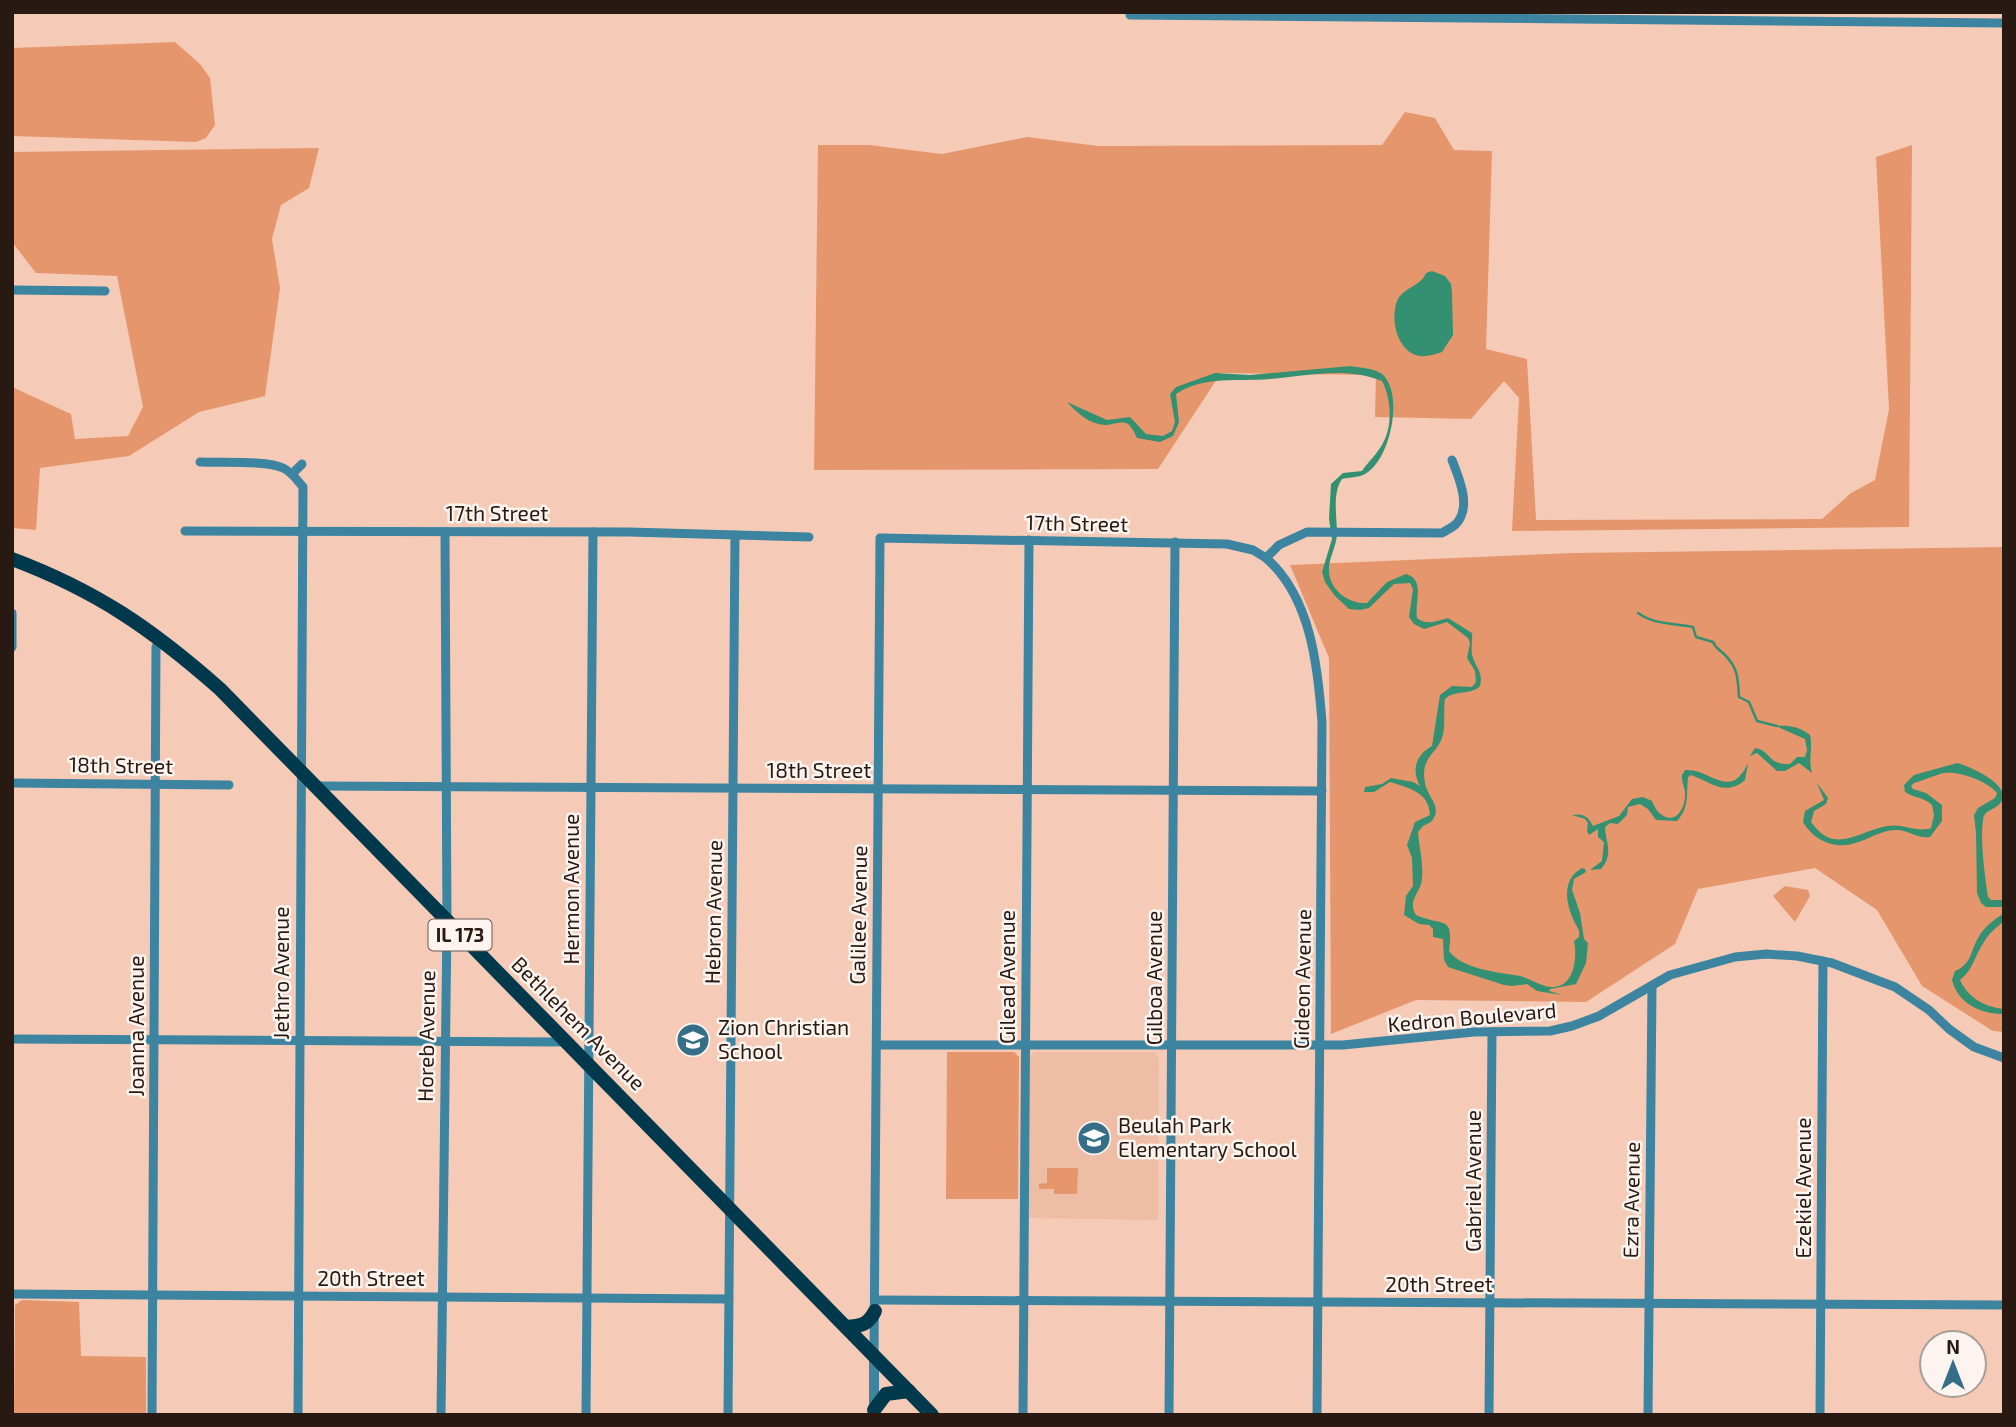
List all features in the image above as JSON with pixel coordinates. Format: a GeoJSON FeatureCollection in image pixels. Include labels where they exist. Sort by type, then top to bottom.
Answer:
{"type":"FeatureCollection","features":[{"type":"Feature","properties":{"kind":"main road","name":"Bethlehem Avenue"},"geometry":{"type":"LineString","coordinates":[[12,559],[70,583],[120,610],[160,638],[220,689],[932,1415]]}},
{"type":"Feature","properties":{"kind":"main road"},"geometry":{"type":"LineString","coordinates":[[846,1327],[869,1322],[875,1305]]}},
{"type":"Feature","properties":{"kind":"main road"},"geometry":{"type":"LineString","coordinates":[[874,1412],[886,1394],[909,1391]]}},
{"type":"Feature","properties":{"kind":"street"},"geometry":{"type":"LineString","coordinates":[[1130,15],[1902,17],[2004,23]]}},
{"type":"Feature","properties":{"kind":"street"},"geometry":{"type":"LineString","coordinates":[[12,290],[105,291]]}},
{"type":"Feature","properties":{"kind":"street"},"geometry":{"type":"LineString","coordinates":[[1266,558],[1279,545],[1307,532],[1442,533],[1458,523],[1464,501],[1460,478],[1452,460]]}},
{"type":"Feature","properties":{"kind":"street"},"geometry":{"type":"LineString","coordinates":[[200,462],[269,464],[282,467],[292,474],[302,464]]}},
{"type":"Feature","properties":{"kind":"street","name":"Jethro Avenue"},"geometry":{"type":"LineString","coordinates":[[292,474],[303,487],[298,1415]]}},
{"type":"Feature","properties":{"kind":"street","name":"17th Street"},"geometry":{"type":"LineString","coordinates":[[185,531],[593,531],[809,537]]}},
{"type":"Feature","properties":{"kind":"street","name":"Horeb Avenue"},"geometry":{"type":"LineString","coordinates":[[441,1415],[447,922],[446,531]]}},
{"type":"Feature","properties":{"kind":"street","name":"Hermon Avenue"},"geometry":{"type":"LineString","coordinates":[[586,1415],[593,531]]}},
{"type":"Feature","properties":{"kind":"street","name":"Hebron Avenue"},"geometry":{"type":"LineString","coordinates":[[728,1415],[735,536]]}},
{"type":"Feature","properties":{"kind":"street","name":"17th Street"},"geometry":{"type":"LineString","coordinates":[[880,583],[880,538],[1238,545],[1266,558]]}},
{"type":"Feature","properties":{"kind":"street","name":"Gilead Avenue"},"geometry":{"type":"LineString","coordinates":[[1023,1415],[1029,540]]}},
{"type":"Feature","properties":{"kind":"street","name":"Gilboa Avenue"},"geometry":{"type":"LineString","coordinates":[[1169,1415],[1175,542]]}},
{"type":"Feature","properties":{"kind":"street","name":"Gideon Avenue"},"geometry":{"type":"LineString","coordinates":[[1266,558],[1286,580],[1302,614],[1312,645],[1320,687],[1322,791],[1317,1415]]}},
{"type":"Feature","properties":{"kind":"street","name":"Galilee Avenue"},"geometry":{"type":"LineString","coordinates":[[874,1412],[880,583]]}},
{"type":"Feature","properties":{"kind":"street"},"geometry":{"type":"LineString","coordinates":[[12,613],[12,647]]}},
{"type":"Feature","properties":{"kind":"street","name":"Joanna Avenue"},"geometry":{"type":"LineString","coordinates":[[152,1415],[156,647],[160,638]]}},
{"type":"Feature","properties":{"kind":"street","name":"18th Street"},"geometry":{"type":"LineString","coordinates":[[12,783],[229,785]]}},
{"type":"Feature","properties":{"kind":"street","name":"18th Street"},"geometry":{"type":"LineString","coordinates":[[316,786],[1322,791]]}},
{"type":"Feature","properties":{"kind":"street","name":"Kedron Boulevard"},"geometry":{"type":"LineString","coordinates":[[877,1045],[1320,1045],[1376,1043],[1492,1032],[1533,1032],[1572,1026],[1599,1016],[1670,975],[1735,957],[1766,954],[1823,961],[1860,972],[1895,987],[1974,1047],[2004,1058]]}},
{"type":"Feature","properties":{"kind":"street","name":"Ezekiel Avenue"},"geometry":{"type":"LineString","coordinates":[[1820,1415],[1823,961]]}},
{"type":"Feature","properties":{"kind":"street","name":"Ezra Avenue"},"geometry":{"type":"LineString","coordinates":[[1648,1415],[1651,986]]}},
{"type":"Feature","properties":{"kind":"street","name":"Gabriel Avenue"},"geometry":{"type":"LineString","coordinates":[[1489,1415],[1492,1032]]}},
{"type":"Feature","properties":{"kind":"street"},"geometry":{"type":"LineString","coordinates":[[12,1039],[566,1042]]}},
{"type":"Feature","properties":{"kind":"street","name":"20th Street"},"geometry":{"type":"LineString","coordinates":[[12,1294],[729,1299]]}},
{"type":"Feature","properties":{"kind":"street","name":"20th Street"},"geometry":{"type":"LineString","coordinates":[[875,1305],[1024,1300],[2004,1305]]}},
{"type":"Feature","properties":{"kind":"shaded area"},"geometry":{"type":"Polygon","coordinates":[[[175,42],[200,64],[210,78],[215,125],[206,138],[196,142],[12,136],[12,48],[175,42]]]}},
{"type":"Feature","properties":{"kind":"shaded area"},"geometry":{"type":"Polygon","coordinates":[[[1405,112],[1435,118],[1454,150],[1492,151],[1486,349],[1527,359],[1536,520],[1822,519],[1851,493],[1875,480],[1889,409],[1876,157],[1912,145],[1909,527],[1512,531],[1519,398],[1504,381],[1471,419],[1375,417],[1376,375],[1221,373],[1158,469],[814,470],[818,145],[869,145],[942,154],[1027,137],[1098,146],[1382,145],[1405,112]]]}},
{"type":"Feature","properties":{"kind":"shaded area"},"geometry":{"type":"Polygon","coordinates":[[[319,148],[309,188],[281,205],[272,239],[280,288],[265,396],[199,412],[129,456],[40,468],[36,530],[12,528],[12,387],[71,414],[75,439],[128,436],[143,407],[117,276],[36,273],[12,242],[12,152],[319,148]]]}},
{"type":"Feature","properties":{"kind":"shaded area"},"geometry":{"type":"Polygon","coordinates":[[[1432,271],[1445,276],[1451,284],[1453,335],[1442,352],[1420,356],[1406,348],[1397,333],[1395,306],[1401,295],[1432,271]]]}},
{"type":"Feature","properties":{"kind":"shaded area"},"geometry":{"type":"Polygon","coordinates":[[[1351,366],[1382,374],[1389,383],[1393,396],[1393,411],[1387,443],[1373,468],[1363,475],[1342,479],[1339,485],[1336,498],[1337,538],[1329,566],[1330,578],[1337,590],[1347,599],[1367,603],[1387,582],[1406,574],[1412,577],[1416,581],[1418,592],[1417,618],[1428,622],[1448,618],[1472,633],[1472,655],[1481,677],[1480,686],[1476,689],[1445,699],[1442,738],[1425,767],[1426,788],[1436,812],[1431,822],[1418,832],[1422,878],[1413,903],[1414,910],[1416,915],[1448,927],[1449,951],[1461,962],[1554,987],[1562,985],[1572,974],[1574,941],[1579,937],[1579,932],[1571,914],[1567,892],[1571,878],[1582,868],[1585,869],[1586,872],[1574,879],[1572,890],[1580,913],[1584,939],[1588,943],[1586,963],[1576,984],[1549,991],[1562,995],[1537,991],[1527,984],[1504,985],[1448,967],[1444,960],[1443,939],[1433,937],[1433,929],[1429,925],[1419,924],[1404,915],[1406,896],[1413,886],[1412,858],[1407,845],[1415,822],[1430,815],[1429,807],[1417,792],[1390,782],[1374,792],[1364,792],[1365,787],[1382,784],[1391,778],[1420,786],[1416,774],[1417,763],[1422,754],[1432,746],[1440,695],[1452,686],[1472,687],[1476,682],[1475,671],[1467,658],[1470,643],[1468,638],[1447,622],[1424,629],[1414,624],[1409,617],[1413,589],[1410,583],[1394,584],[1369,608],[1360,610],[1349,609],[1325,582],[1322,572],[1332,539],[1329,519],[1331,484],[1343,473],[1362,471],[1383,443],[1390,412],[1382,381],[1368,376],[1340,373],[1222,380],[1198,384],[1176,394],[1179,422],[1173,436],[1160,442],[1137,438],[1131,427],[1125,423],[1094,423],[1079,414],[1067,402],[1107,420],[1130,417],[1146,434],[1163,436],[1172,431],[1175,422],[1170,394],[1176,387],[1215,373],[1250,375],[1351,366]]]}},
{"type":"Feature","properties":{"kind":"shaded area"},"geometry":{"type":"Polygon","coordinates":[[[2004,547],[2004,1032],[1993,1031],[1922,986],[1877,910],[1815,868],[1698,889],[1675,944],[1586,1002],[1416,1000],[1331,1034],[1329,658],[1290,565],[1574,553],[2004,547]]]}},
{"type":"Feature","properties":{"kind":"shaded area"},"geometry":{"type":"Polygon","coordinates":[[[1776,726],[1794,727],[1810,735],[1812,773],[1799,763],[1785,771],[1777,771],[1757,753],[1750,756],[1755,748],[1783,764],[1790,764],[1797,757],[1805,757],[1805,739],[1776,726]]]}},
{"type":"Feature","properties":{"kind":"shaded area"},"geometry":{"type":"Polygon","coordinates":[[[1748,763],[1745,780],[1731,787],[1724,788],[1691,775],[1688,777],[1686,805],[1677,821],[1656,820],[1648,809],[1640,804],[1628,807],[1627,815],[1618,824],[1610,823],[1605,827],[1608,849],[1605,864],[1601,869],[1590,870],[1602,861],[1604,842],[1598,837],[1598,829],[1589,835],[1585,819],[1572,815],[1585,816],[1593,826],[1619,816],[1632,799],[1643,797],[1652,801],[1662,815],[1672,818],[1680,813],[1684,803],[1682,775],[1685,770],[1727,782],[1741,774],[1748,763]]]}},
{"type":"Feature","properties":{"kind":"shaded area"},"geometry":{"type":"Polygon","coordinates":[[[1957,763],[1988,777],[2001,789],[2001,802],[1984,816],[1982,838],[1988,897],[1991,900],[2004,900],[2004,907],[1986,907],[1977,893],[1974,815],[1978,808],[1995,798],[1997,793],[1979,780],[1947,773],[1911,786],[1942,805],[1942,821],[1930,837],[1892,830],[1855,843],[1840,845],[1825,842],[1813,834],[1803,822],[1805,811],[1824,800],[1817,783],[1828,798],[1826,804],[1814,811],[1811,822],[1829,838],[1847,839],[1893,825],[1931,828],[1934,815],[1932,805],[1905,792],[1904,785],[1914,775],[1957,763]]]}},
{"type":"Feature","properties":{"kind":"shaded area"},"geometry":{"type":"Polygon","coordinates":[[[1785,886],[1808,890],[1810,896],[1795,922],[1773,896],[1785,886]]]}},
{"type":"Feature","properties":{"kind":"shaded area"},"geometry":{"type":"Polygon","coordinates":[[[2004,913],[2004,921],[1988,936],[1968,972],[1960,980],[1972,997],[1984,1004],[2004,1009],[2004,1014],[1979,1010],[1972,1006],[1959,995],[1952,980],[1955,971],[1968,961],[1983,930],[2004,913]]]}},
{"type":"Feature","properties":{"kind":"shaded area"},"geometry":{"type":"Polygon","coordinates":[[[947,1052],[1014,1052],[1019,1057],[1018,1199],[946,1199],[947,1052]]]}},
{"type":"Feature","properties":{"kind":"shaded area","name":"Beulah Park Elementary School"},"geometry":{"type":"Polygon","coordinates":[[[1035,1052],[1155,1052],[1159,1058],[1158,1220],[1029,1218],[1030,1056],[1035,1052]]]}},
{"type":"Feature","properties":{"kind":"shaded area"},"geometry":{"type":"Polygon","coordinates":[[[1047,1168],[1078,1168],[1077,1194],[1054,1194],[1054,1189],[1039,1189],[1039,1184],[1047,1183],[1047,1168]]]}},
{"type":"Feature","properties":{"kind":"shaded area"},"geometry":{"type":"Polygon","coordinates":[[[22,1300],[79,1302],[81,1356],[146,1357],[146,1415],[14,1415],[15,1305],[22,1300]]]}},
{"type":"Feature","properties":{"kind":"waterway"},"geometry":{"type":"LineString","coordinates":[[1638,613],[1658,622],[1693,627],[1696,637],[1713,642],[1733,665],[1738,679],[1739,697],[1749,702],[1757,721],[1777,726]]}},
{"type":"Feature","properties":{"kind":"place","name":"Zion Christian School"},"geometry":{"type":"Point","coordinates":[693,1040]}},
{"type":"Feature","properties":{"kind":"place","name":"Beulah Park Elementary School"},"geometry":{"type":"Point","coordinates":[1094,1138]}}]}
